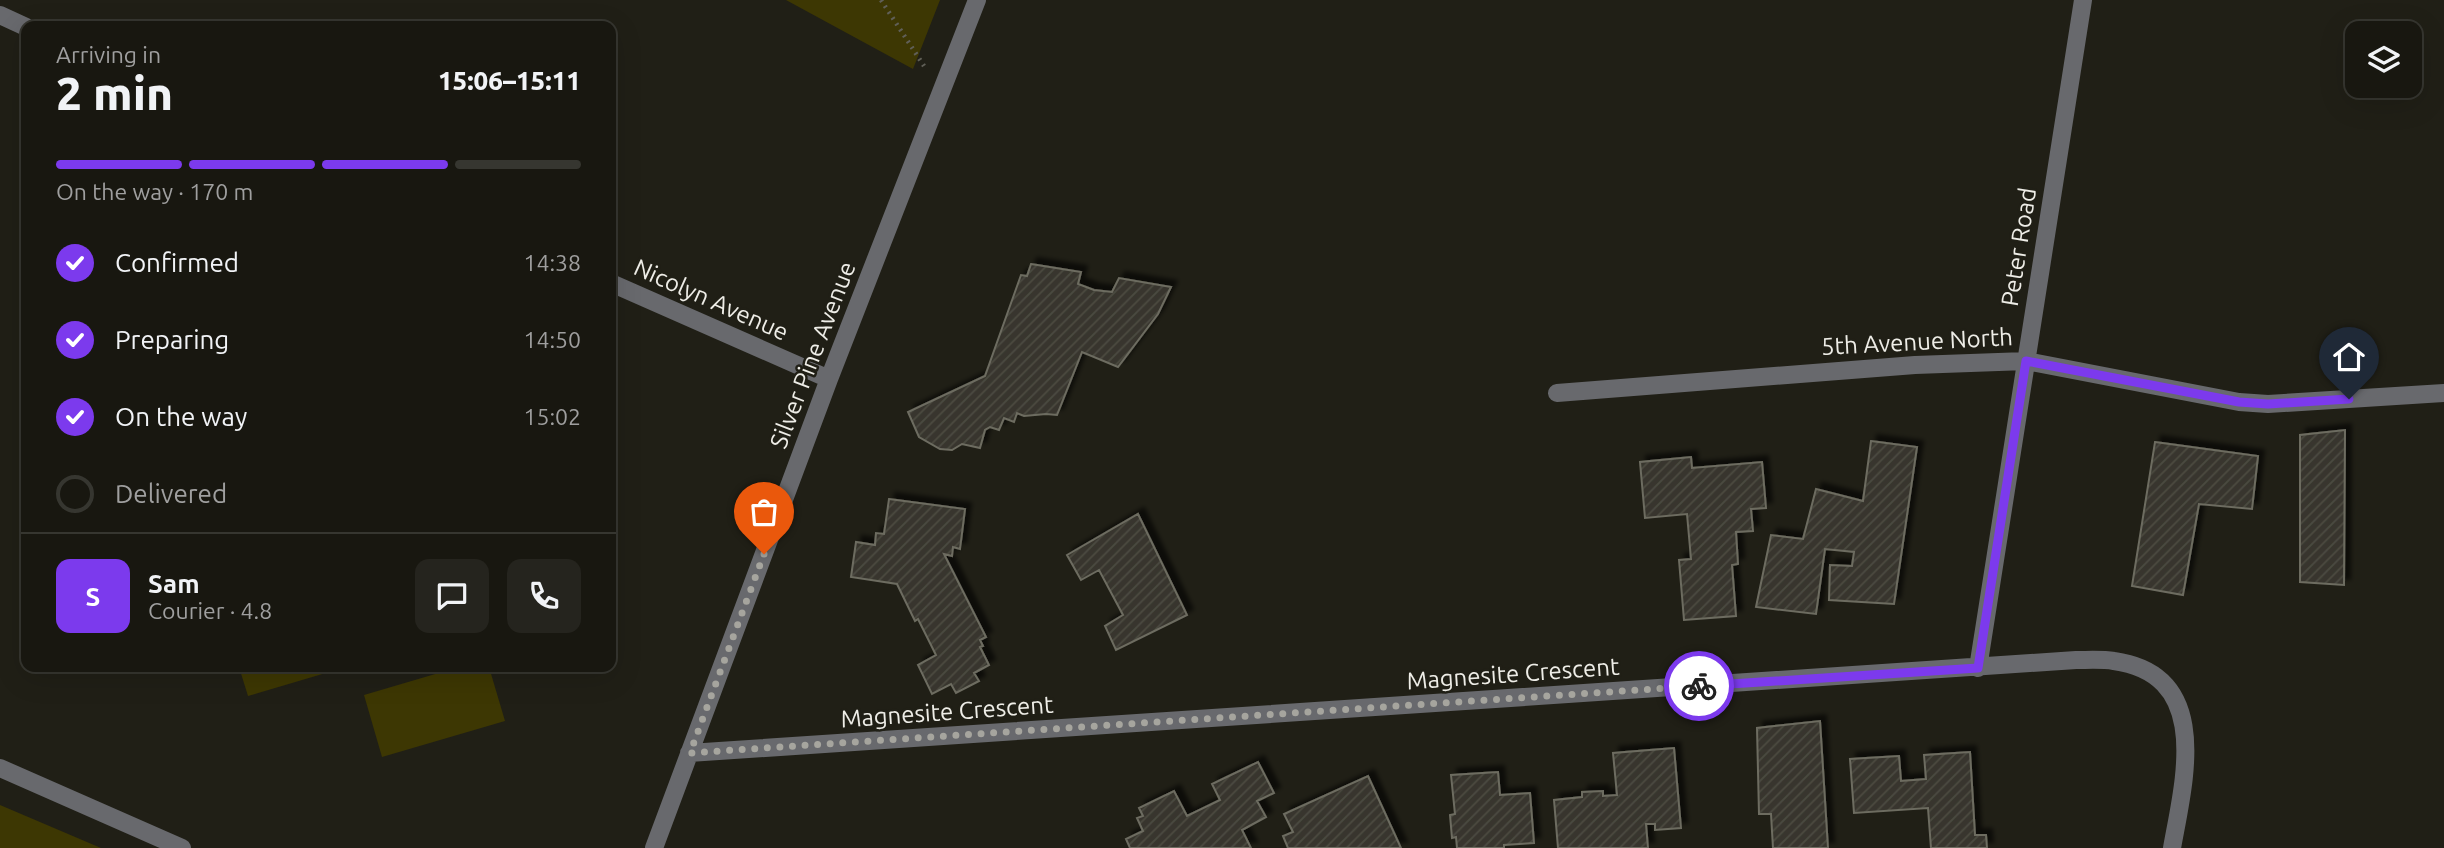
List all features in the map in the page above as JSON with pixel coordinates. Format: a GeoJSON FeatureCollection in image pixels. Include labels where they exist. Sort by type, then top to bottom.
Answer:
{"type":"FeatureCollection","features":[{"type":"Feature","properties":{"kind":"street","name":"Silver Pine Avenue"},"geometry":{"type":"LineString","coordinates":[[654,848],[829,379],[977,0]]}},
{"type":"Feature","properties":{"kind":"street","name":"Peter Road"},"geometry":{"type":"LineString","coordinates":[[1978,668],[2084,0]]}},
{"type":"Feature","properties":{"kind":"street"},"geometry":{"type":"LineString","coordinates":[[0,15],[21,25]]}},
{"type":"Feature","properties":{"kind":"street","name":"Nicolyn Avenue"},"geometry":{"type":"LineString","coordinates":[[616,285],[829,379]]}},
{"type":"Feature","properties":{"kind":"street","name":"5th Avenue North"},"geometry":{"type":"LineString","coordinates":[[1557,393],[1915,365],[2026,361],[2239,402],[2444,393]]}},
{"type":"Feature","properties":{"kind":"street","name":"Magnesite Crescent"},"geometry":{"type":"LineString","coordinates":[[690,753],[2076,660],[2115,661],[2147,672],[2167,686],[2180,710],[2187,741],[2184,780],[2172,848]]}},
{"type":"Feature","properties":{"kind":"street"},"geometry":{"type":"LineString","coordinates":[[0,768],[182,848]]}},
{"type":"Feature","properties":{"kind":"path"},"geometry":{"type":"LineString","coordinates":[[881,0],[941,93]]}},
{"type":"Feature","properties":{"kind":"shaded area"},"geometry":{"type":"Polygon","coordinates":[[[786,0],[940,0],[913,69],[786,0]]]}},
{"type":"Feature","properties":{"kind":"shaded area"},"geometry":{"type":"Polygon","coordinates":[[[241,672],[329,672],[248,696],[241,672]]]}},
{"type":"Feature","properties":{"kind":"shaded area"},"geometry":{"type":"Polygon","coordinates":[[[442,672],[490,672],[505,721],[382,757],[364,695],[442,672]]]}},
{"type":"Feature","properties":{"kind":"shaded area"},"geometry":{"type":"Polygon","coordinates":[[[0,805],[101,848],[0,848],[0,805]]]}},
{"type":"Feature","properties":{"kind":"building"},"geometry":{"type":"Polygon","coordinates":[[[1031,264],[1081,272],[1078,284],[1094,290],[1112,292],[1119,278],[1171,287],[1158,314],[1118,367],[1082,352],[1057,415],[1024,416],[1017,413],[1014,422],[1004,418],[999,430],[990,427],[985,430],[980,448],[962,444],[952,450],[940,449],[919,437],[908,412],[985,376],[1021,275],[1027,276],[1031,264]]]}},
{"type":"Feature","properties":{"kind":"building"},"geometry":{"type":"Polygon","coordinates":[[[2345,430],[2344,585],[2300,582],[2300,435],[2345,430]]]}},
{"type":"Feature","properties":{"kind":"building"},"geometry":{"type":"Polygon","coordinates":[[[1871,441],[1917,447],[1894,604],[1829,600],[1830,565],[1852,566],[1854,552],[1825,549],[1816,614],[1756,607],[1771,535],[1803,539],[1816,489],[1863,501],[1871,441]]]}},
{"type":"Feature","properties":{"kind":"building"},"geometry":{"type":"Polygon","coordinates":[[[2155,442],[2258,456],[2252,509],[2199,504],[2183,595],[2132,586],[2155,442]]]}},
{"type":"Feature","properties":{"kind":"building"},"geometry":{"type":"Polygon","coordinates":[[[1691,457],[1692,468],[1762,462],[1766,508],[1751,509],[1753,531],[1736,532],[1738,564],[1732,565],[1736,616],[1684,620],[1679,560],[1691,559],[1687,514],[1645,518],[1640,462],[1691,457]]]}},
{"type":"Feature","properties":{"kind":"building"},"geometry":{"type":"Polygon","coordinates":[[[889,499],[965,509],[960,549],[953,547],[952,556],[944,554],[986,637],[980,640],[983,646],[980,647],[989,665],[974,673],[979,681],[956,693],[951,684],[932,694],[918,665],[936,655],[897,584],[851,577],[856,542],[875,545],[876,533],[884,534],[889,499]]]}},
{"type":"Feature","properties":{"kind":"building"},"geometry":{"type":"Polygon","coordinates":[[[1138,514],[1187,615],[1116,650],[1105,626],[1123,615],[1099,570],[1081,580],[1067,555],[1138,514]]]}},
{"type":"Feature","properties":{"kind":"building"},"geometry":{"type":"Polygon","coordinates":[[[1820,721],[1828,848],[1773,848],[1771,814],[1759,814],[1757,728],[1820,721]]]}},
{"type":"Feature","properties":{"kind":"building"},"geometry":{"type":"Polygon","coordinates":[[[1674,748],[1681,828],[1655,830],[1655,824],[1646,824],[1648,848],[1558,848],[1554,800],[1582,797],[1582,792],[1603,791],[1603,796],[1617,795],[1613,753],[1674,748]]]}},
{"type":"Feature","properties":{"kind":"building"},"geometry":{"type":"Polygon","coordinates":[[[1970,752],[1975,835],[1986,835],[1987,848],[1931,848],[1928,808],[1854,813],[1850,759],[1899,756],[1901,781],[1926,779],[1924,755],[1970,752]]]}},
{"type":"Feature","properties":{"kind":"building"},"geometry":{"type":"Polygon","coordinates":[[[1258,762],[1274,793],[1257,801],[1266,817],[1242,830],[1251,848],[1130,848],[1126,839],[1143,831],[1137,818],[1143,816],[1139,808],[1174,791],[1187,816],[1220,800],[1212,784],[1258,762]]]}},
{"type":"Feature","properties":{"kind":"building"},"geometry":{"type":"Polygon","coordinates":[[[1498,772],[1500,795],[1530,793],[1534,843],[1504,845],[1504,848],[1457,848],[1456,837],[1452,838],[1450,815],[1455,814],[1451,775],[1498,772]]]}},
{"type":"Feature","properties":{"kind":"building"},"geometry":{"type":"Polygon","coordinates":[[[1368,776],[1401,848],[1288,848],[1283,836],[1293,832],[1284,814],[1368,776]]]}},
{"type":"Feature","properties":{"kind":"way so far"},"geometry":{"type":"LineString","coordinates":[[764,554],[690,753],[1699,686]]}},
{"type":"Feature","properties":{"kind":"route"},"geometry":{"type":"LineString","coordinates":[[1699,686],[1978,668],[2026,361],[2239,402],[2268,404],[2349,399]]}}]}
